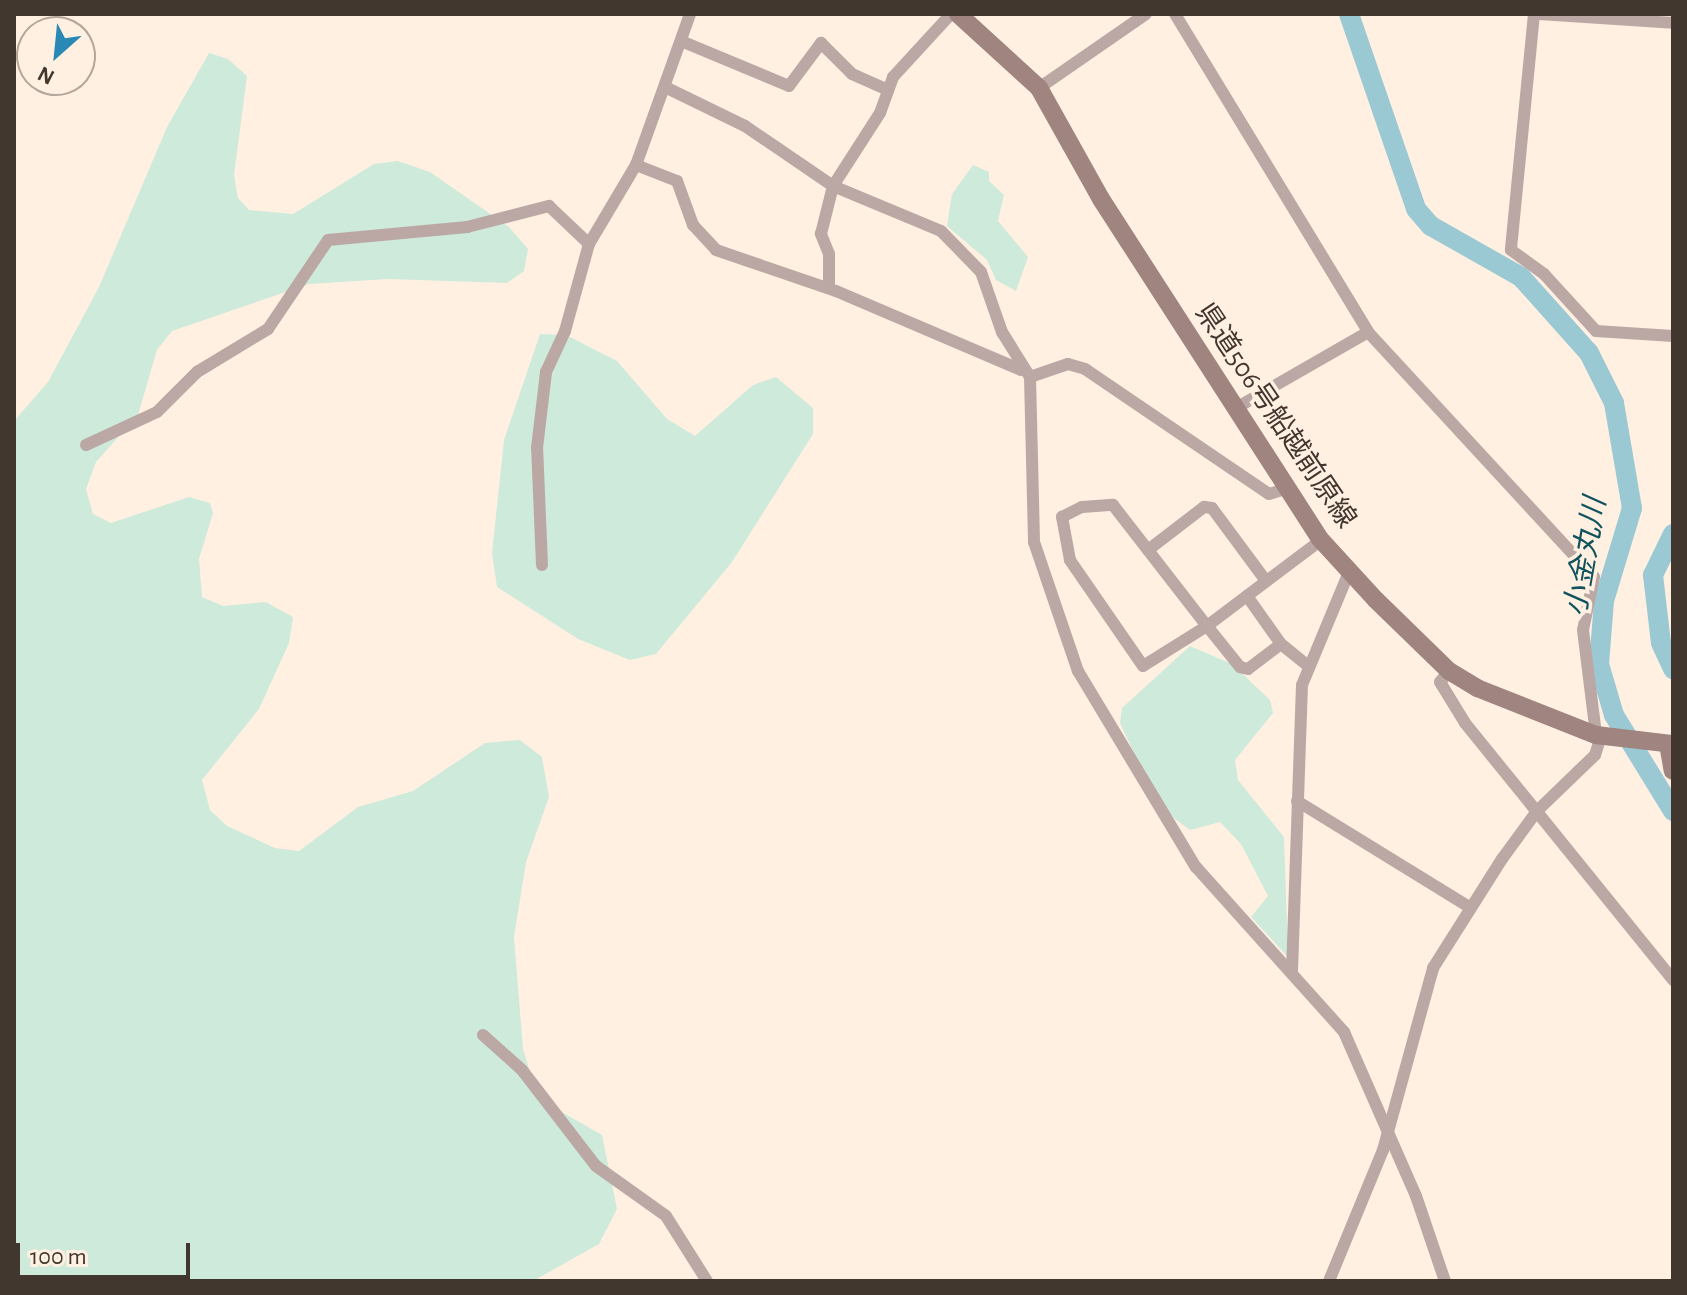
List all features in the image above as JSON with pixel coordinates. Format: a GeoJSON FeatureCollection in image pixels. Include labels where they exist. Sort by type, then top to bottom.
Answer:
{"type":"FeatureCollection","features":[{"type":"Feature","properties":{"kind":"main road","name":"県道506号船越前原線"},"geometry":{"type":"LineString","coordinates":[[958,14],[1039,88],[1101,199],[1321,540],[1349,572],[1449,671],[1530,713],[1598,736],[1670,744]]}},
{"type":"Feature","properties":{"kind":"main road"},"geometry":{"type":"LineString","coordinates":[[1670,744],[1673,771]]}},
{"type":"Feature","properties":{"kind":"street"},"geometry":{"type":"LineString","coordinates":[[542,565],[538,415],[589,244],[636,165],[690,14]]}},
{"type":"Feature","properties":{"kind":"street"},"geometry":{"type":"LineString","coordinates":[[829,288],[829,254],[821,234],[833,186],[880,113],[886,89],[951,14]]}},
{"type":"Feature","properties":{"kind":"street"},"geometry":{"type":"LineString","coordinates":[[1039,88],[1146,14]]}},
{"type":"Feature","properties":{"kind":"street"},"geometry":{"type":"LineString","coordinates":[[1175,14],[1368,332],[1594,577],[1583,630],[1598,736],[1595,755],[1537,811],[1469,907],[1419,1002],[1388,1131],[1329,1281]]}},
{"type":"Feature","properties":{"kind":"street"},"geometry":{"type":"LineString","coordinates":[[1673,23],[1537,14],[1511,250],[1544,274],[1596,331],[1673,336]]}},
{"type":"Feature","properties":{"kind":"street"},"geometry":{"type":"LineString","coordinates":[[681,41],[789,86],[821,43],[852,74],[886,89]]}},
{"type":"Feature","properties":{"kind":"street"},"geometry":{"type":"LineString","coordinates":[[665,87],[745,126],[833,186],[941,231],[981,272],[1002,332],[1030,377],[1034,542],[1078,671],[1196,867],[1344,1032],[1388,1131],[1445,1281]]}},
{"type":"Feature","properties":{"kind":"street"},"geometry":{"type":"LineString","coordinates":[[636,165],[677,181],[693,225],[716,250],[829,288],[962,348],[1013,363],[1030,377]]}},
{"type":"Feature","properties":{"kind":"street"},"geometry":{"type":"LineString","coordinates":[[86,445],[157,412],[197,372],[268,329],[328,240],[467,227],[549,206],[589,244]]}},
{"type":"Feature","properties":{"kind":"street"},"geometry":{"type":"LineString","coordinates":[[1236,408],[1368,332]]}},
{"type":"Feature","properties":{"kind":"street"},"geometry":{"type":"LineString","coordinates":[[1030,377],[1068,364],[1085,369],[1269,494],[1289,488]]}},
{"type":"Feature","properties":{"kind":"street"},"geometry":{"type":"LineString","coordinates":[[1281,644],[1248,669],[1240,667],[1207,626],[1113,505],[1082,507],[1062,517],[1070,560],[1143,666],[1207,626],[1321,540]]}},
{"type":"Feature","properties":{"kind":"street"},"geometry":{"type":"LineString","coordinates":[[1148,550],[1204,507],[1212,508],[1266,581]]}},
{"type":"Feature","properties":{"kind":"street"},"geometry":{"type":"LineString","coordinates":[[1292,971],[1297,801],[1304,762],[1302,685],[1349,572]]}},
{"type":"Feature","properties":{"kind":"street"},"geometry":{"type":"LineString","coordinates":[[1247,596],[1281,644],[1309,667]]}},
{"type":"Feature","properties":{"kind":"street"},"geometry":{"type":"LineString","coordinates":[[1449,671],[1440,682],[1465,723],[1673,980]]}},
{"type":"Feature","properties":{"kind":"street"},"geometry":{"type":"LineString","coordinates":[[1297,801],[1469,907]]}},
{"type":"Feature","properties":{"kind":"street"},"geometry":{"type":"LineString","coordinates":[[483,1035],[522,1070],[584,1155],[666,1216],[707,1281]]}},
{"type":"Feature","properties":{"kind":"green space"},"geometry":{"type":"Polygon","coordinates":[[[209,53],[228,59],[247,76],[234,175],[238,198],[249,210],[293,214],[374,164],[398,161],[430,172],[509,227],[528,249],[524,271],[507,283],[388,279],[309,284],[172,331],[157,350],[138,415],[96,462],[86,489],[93,514],[111,523],[189,497],[210,503],[213,513],[199,559],[202,597],[223,606],[266,602],[293,617],[289,643],[259,709],[202,780],[210,810],[227,826],[275,848],[299,851],[358,807],[413,791],[485,743],[520,740],[542,757],[549,797],[526,862],[514,937],[523,1049],[531,1075],[560,1111],[602,1135],[617,1209],[599,1244],[533,1281],[14,1281],[14,421],[48,382],[99,287],[167,127],[209,53]]]}},
{"type":"Feature","properties":{"kind":"green space"},"geometry":{"type":"Polygon","coordinates":[[[973,165],[989,172],[989,181],[1004,195],[998,221],[1028,257],[1016,291],[996,280],[987,260],[947,226],[952,194],[973,165]]]}},
{"type":"Feature","properties":{"kind":"green space"},"geometry":{"type":"Polygon","coordinates":[[[540,334],[566,335],[617,361],[667,419],[695,436],[753,385],[776,377],[813,408],[813,434],[732,562],[656,654],[630,660],[578,639],[497,587],[492,553],[504,440],[540,334]]]}},
{"type":"Feature","properties":{"kind":"green space"},"geometry":{"type":"Polygon","coordinates":[[[1190,646],[1232,664],[1270,700],[1273,713],[1235,760],[1238,780],[1284,837],[1288,957],[1251,917],[1268,896],[1241,844],[1220,822],[1190,830],[1175,819],[1152,791],[1120,723],[1122,708],[1190,646]]]}},
{"type":"Feature","properties":{"kind":"waterway","name":"小金丸川"},"geometry":{"type":"LineString","coordinates":[[1349,14],[1416,209],[1431,226],[1521,277],[1589,353],[1614,403],[1632,508],[1604,601],[1599,664],[1614,715],[1673,811]]}},
{"type":"Feature","properties":{"kind":"waterway"},"geometry":{"type":"LineString","coordinates":[[1673,534],[1653,575],[1661,643],[1673,669]]}}]}
